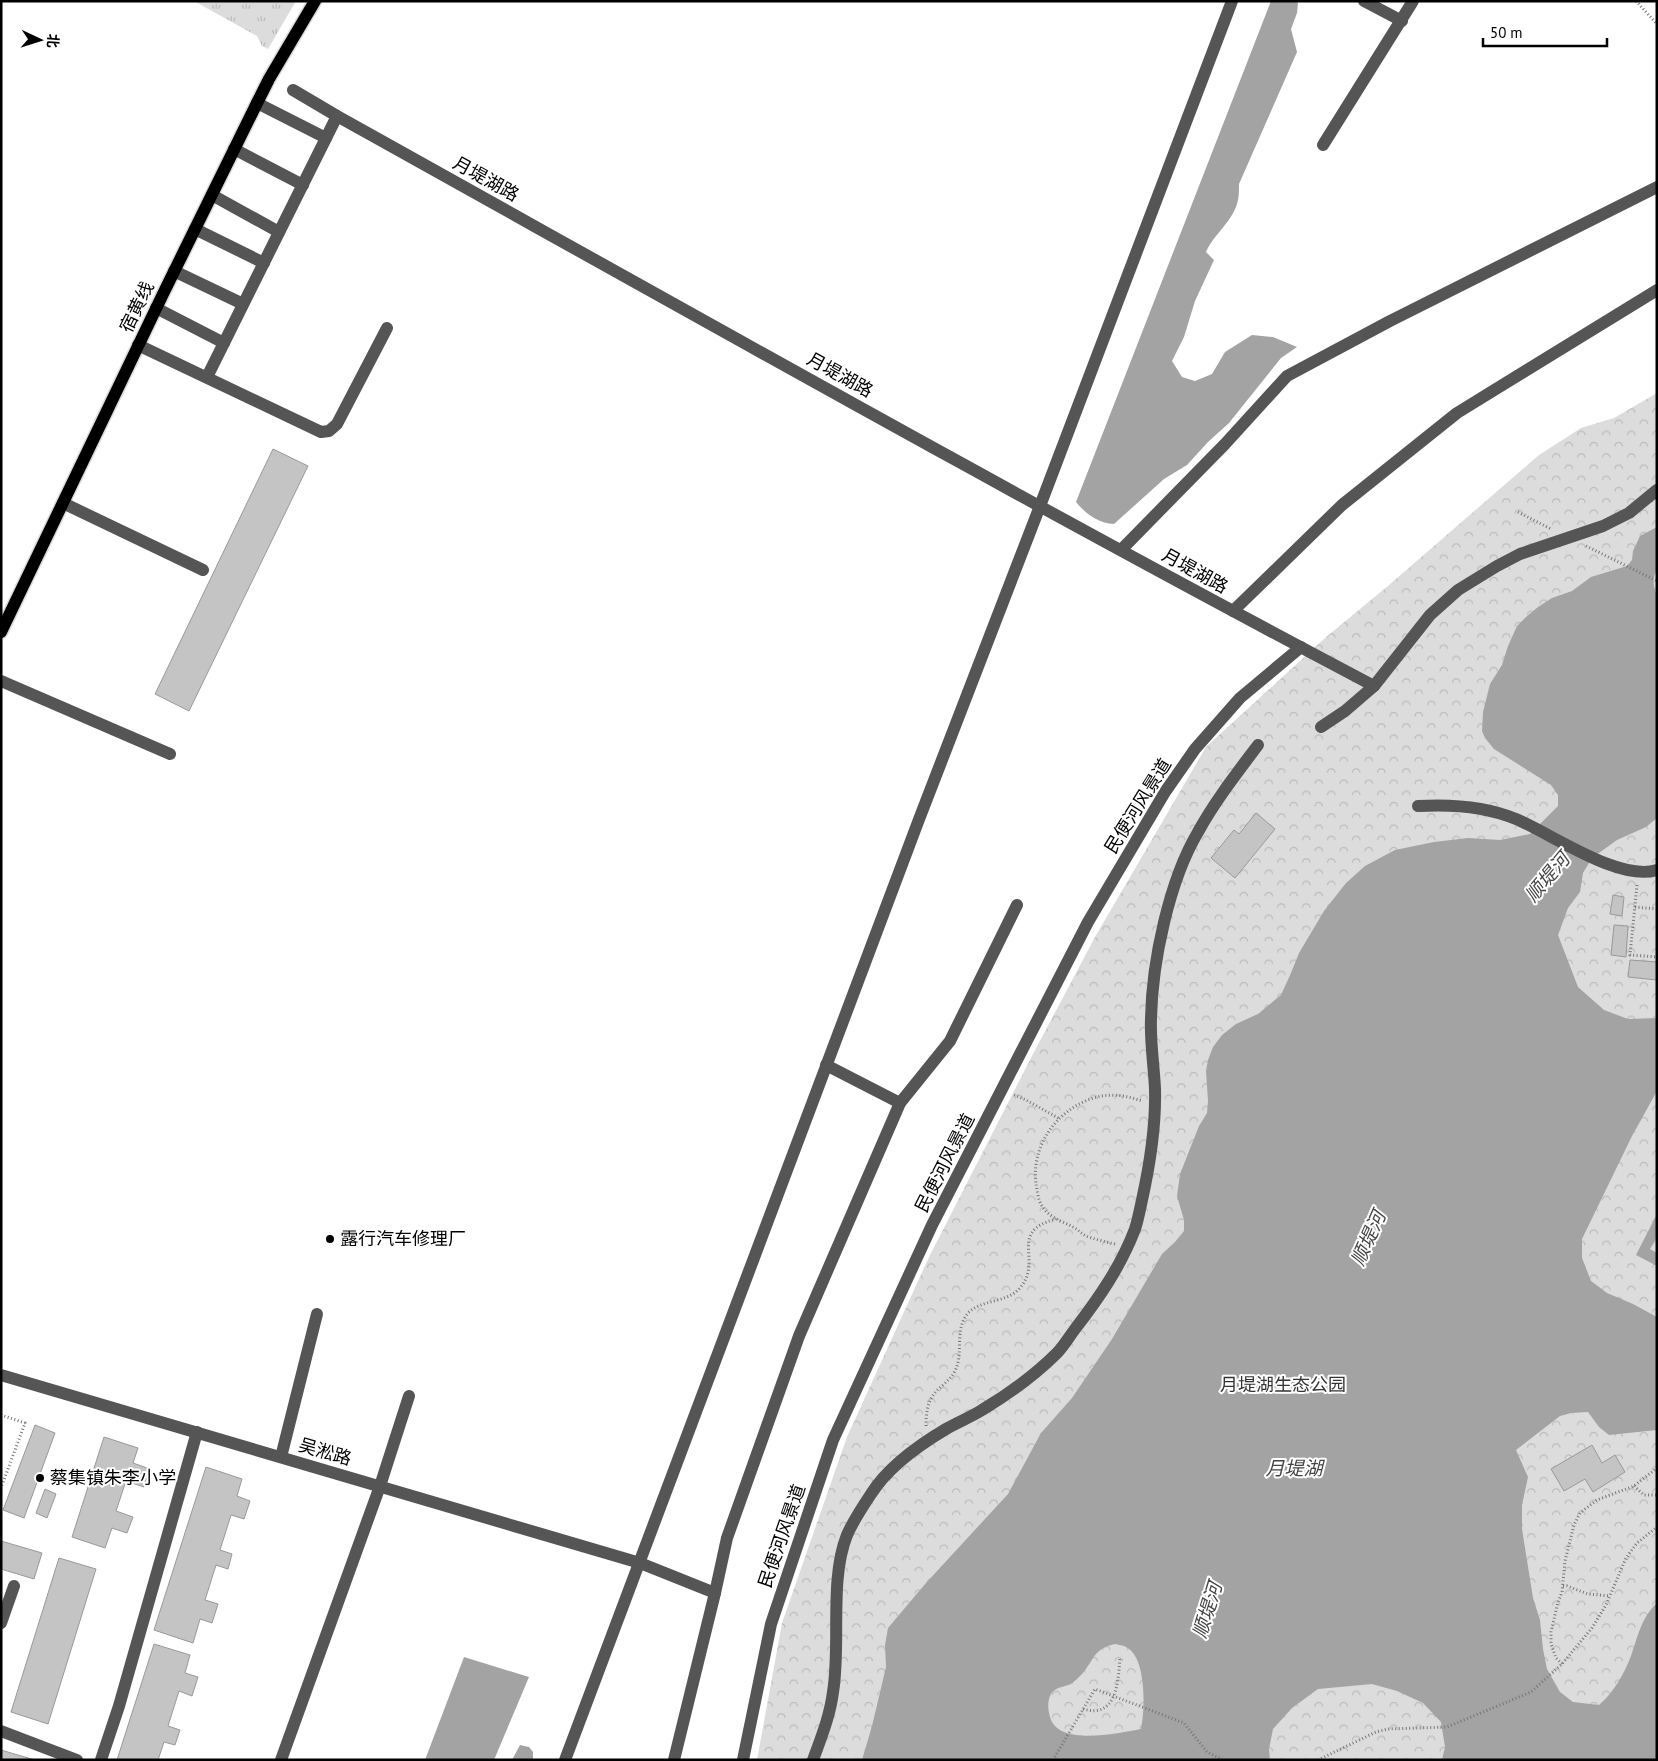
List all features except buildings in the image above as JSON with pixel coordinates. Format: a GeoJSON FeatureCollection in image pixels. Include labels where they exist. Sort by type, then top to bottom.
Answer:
{"type":"FeatureCollection","features":[{"type":"Feature","properties":{"kind":"main road","name":"宿黄线"},"geometry":{"type":"LineString","coordinates":[[1,632],[234,149],[269,79],[315,1]]}},
{"type":"Feature","properties":{"kind":"street"},"geometry":{"type":"LineString","coordinates":[[565,1760],[918,822],[1232,1]]}},
{"type":"Feature","properties":{"kind":"street"},"geometry":{"type":"LineString","coordinates":[[1364,1],[1402,21]]}},
{"type":"Feature","properties":{"kind":"street"},"geometry":{"type":"LineString","coordinates":[[1323,145],[1413,1]]}},
{"type":"Feature","properties":{"kind":"street","name":"月堤湖路"},"geometry":{"type":"LineString","coordinates":[[293,90],[1040,506],[1374,686]]}},
{"type":"Feature","properties":{"kind":"street"},"geometry":{"type":"LineString","coordinates":[[257,103],[326,138]]}},
{"type":"Feature","properties":{"kind":"street"},"geometry":{"type":"LineString","coordinates":[[207,377],[337,116]]}},
{"type":"Feature","properties":{"kind":"street"},"geometry":{"type":"LineString","coordinates":[[234,149],[303,185]]}},
{"type":"Feature","properties":{"kind":"street"},"geometry":{"type":"LineString","coordinates":[[1121,550],[1225,444],[1287,376],[1390,321],[1657,187]]}},
{"type":"Feature","properties":{"kind":"street"},"geometry":{"type":"LineString","coordinates":[[212,195],[279,232]]}},
{"type":"Feature","properties":{"kind":"street"},"geometry":{"type":"LineString","coordinates":[[195,229],[264,263]]}},
{"type":"Feature","properties":{"kind":"street"},"geometry":{"type":"LineString","coordinates":[[174,271],[243,304]]}},
{"type":"Feature","properties":{"kind":"street"},"geometry":{"type":"LineString","coordinates":[[1233,611],[1342,505],[1457,413],[1657,290]]}},
{"type":"Feature","properties":{"kind":"street"},"geometry":{"type":"LineString","coordinates":[[156,308],[224,343]]}},
{"type":"Feature","properties":{"kind":"street"},"geometry":{"type":"LineString","coordinates":[[138,345],[320,432],[329,431],[337,424],[386,328]]}},
{"type":"Feature","properties":{"kind":"street"},"geometry":{"type":"LineString","coordinates":[[1321,727],[1345,711],[1374,686],[1430,615],[1458,590],[1520,554],[1603,526],[1629,513],[1657,490]]}},
{"type":"Feature","properties":{"kind":"street"},"geometry":{"type":"LineString","coordinates":[[63,503],[203,570]]}},
{"type":"Feature","properties":{"kind":"street","name":"民便河风景道"},"geometry":{"type":"LineString","coordinates":[[742,1760],[771,1624],[833,1440],[932,1225],[1088,922],[1170,785],[1195,749],[1240,698],[1301,647]]}},
{"type":"Feature","properties":{"kind":"street"},"geometry":{"type":"LineString","coordinates":[[1,681],[170,754]]}},
{"type":"Feature","properties":{"kind":"street"},"geometry":{"type":"LineString","coordinates":[[812,1760],[824,1729],[833,1694],[837,1662],[839,1569],[847,1535],[872,1492],[891,1470],[927,1442],[946,1429],[982,1410],[1018,1386],[1057,1353],[1098,1301],[1120,1262],[1136,1227],[1154,1130],[1150,1020],[1153,984],[1160,942],[1175,884],[1196,834],[1226,787],[1258,745]]}},
{"type":"Feature","properties":{"kind":"street"},"geometry":{"type":"LineString","coordinates":[[1418,806],[1470,806],[1486,809],[1515,819],[1604,863],[1626,871],[1657,870]]}},
{"type":"Feature","properties":{"kind":"street"},"geometry":{"type":"LineString","coordinates":[[674,1760],[716,1593],[727,1538],[798,1336],[900,1103],[950,1041],[1017,905]]}},
{"type":"Feature","properties":{"kind":"street"},"geometry":{"type":"LineString","coordinates":[[826,1065],[900,1103]]}},
{"type":"Feature","properties":{"kind":"street"},"geometry":{"type":"LineString","coordinates":[[281,1457],[316,1314]]}},
{"type":"Feature","properties":{"kind":"street","name":"吴淞路"},"geometry":{"type":"LineString","coordinates":[[1,1375],[640,1563],[716,1593]]}},
{"type":"Feature","properties":{"kind":"street"},"geometry":{"type":"LineString","coordinates":[[281,1760],[380,1486],[409,1396]]}},
{"type":"Feature","properties":{"kind":"street"},"geometry":{"type":"LineString","coordinates":[[101,1760],[119,1706],[196,1432]]}},
{"type":"Feature","properties":{"kind":"street"},"geometry":{"type":"LineString","coordinates":[[1,1623],[14,1586]]}},
{"type":"Feature","properties":{"kind":"street"},"geometry":{"type":"LineString","coordinates":[[1,1731],[77,1760]]}},
{"type":"Feature","properties":{"kind":"path"},"geometry":{"type":"LineString","coordinates":[[1636,1],[1657,24]]}},
{"type":"Feature","properties":{"kind":"path"},"geometry":{"type":"LineString","coordinates":[[1608,556],[1657,581]]}},
{"type":"Feature","properties":{"kind":"path"},"geometry":{"type":"LineString","coordinates":[[1638,872],[1630,955],[1657,957]]}},
{"type":"Feature","properties":{"kind":"path"},"geometry":{"type":"LineString","coordinates":[[1635,907],[1657,909]]}},
{"type":"Feature","properties":{"kind":"path"},"geometry":{"type":"LineString","coordinates":[[1002,1090],[1026,1100],[1060,1119]]}},
{"type":"Feature","properties":{"kind":"path"},"geometry":{"type":"LineString","coordinates":[[1127,1247],[1090,1238],[1056,1219],[1042,1206],[1035,1174],[1037,1157],[1041,1144],[1051,1128],[1076,1105],[1098,1097],[1114,1095],[1132,1098],[1154,1106]]}},
{"type":"Feature","properties":{"kind":"path"},"geometry":{"type":"LineString","coordinates":[[927,1442],[926,1416],[928,1403],[955,1371],[960,1350],[959,1336],[961,1326],[967,1314],[975,1307],[1006,1296],[1019,1289],[1026,1277],[1029,1265],[1030,1234],[1042,1222],[1056,1219]]}},
{"type":"Feature","properties":{"kind":"path"},"geometry":{"type":"LineString","coordinates":[[1,1415],[25,1423],[1,1488]]}},
{"type":"Feature","properties":{"kind":"path"},"geometry":{"type":"LineString","coordinates":[[1560,1666],[1551,1644],[1551,1632],[1562,1592],[1569,1540],[1580,1513],[1597,1500],[1634,1486],[1657,1468]]}},
{"type":"Feature","properties":{"kind":"path"},"geometry":{"type":"LineString","coordinates":[[1634,1486],[1644,1495],[1657,1495]]}},
{"type":"Feature","properties":{"kind":"path"},"geometry":{"type":"LineString","coordinates":[[1318,1760],[1388,1729],[1447,1727],[1531,1692],[1560,1666],[1592,1628],[1610,1596],[1626,1558],[1637,1543],[1657,1527]]}},
{"type":"Feature","properties":{"kind":"path"},"geometry":{"type":"LineString","coordinates":[[1563,1586],[1588,1594],[1610,1596]]}},
{"type":"Feature","properties":{"kind":"path"},"geometry":{"type":"LineString","coordinates":[[1083,1709],[1094,1711],[1106,1709],[1110,1705],[1119,1672],[1120,1658]]}},
{"type":"Feature","properties":{"kind":"path"},"geometry":{"type":"LineString","coordinates":[[1053,1760],[1096,1689],[1184,1723],[1207,1752],[1223,1760]]}},
{"type":"Feature","properties":{"kind":"green space"},"geometry":{"type":"Polygon","coordinates":[[[194,1],[296,1],[268,49],[262,46],[257,36],[194,1]]]}},
{"type":"Feature","properties":{"kind":"green space","name":"月堤湖生态公园"},"geometry":{"type":"Polygon","coordinates":[[[1657,393],[1657,1760],[757,1760],[782,1623],[847,1437],[929,1257],[1032,1056],[1095,937],[1206,747],[1325,638],[1539,455],[1581,428],[1614,418],[1657,393]]]}},
{"type":"Feature","properties":{"kind":"water"},"geometry":{"type":"Polygon","coordinates":[[[1271,1],[1295,1],[1298,3],[1297,13],[1291,29],[1297,52],[1239,184],[1238,199],[1234,211],[1206,252],[1214,260],[1195,301],[1184,337],[1172,361],[1182,377],[1195,381],[1212,374],[1225,352],[1252,335],[1273,337],[1297,347],[1281,358],[1229,423],[1187,465],[1164,479],[1114,524],[1103,522],[1088,514],[1076,502],[1271,1]]]}},
{"type":"Feature","properties":{"kind":"water","name":"月堤湖"},"geometry":{"type":"Polygon","coordinates":[[[1657,527],[1657,570],[1654,582],[1657,595],[1657,818],[1646,827],[1617,840],[1592,858],[1583,873],[1580,892],[1568,908],[1558,935],[1578,987],[1604,1010],[1628,1019],[1657,1018],[1657,1091],[1632,1136],[1582,1239],[1582,1258],[1591,1281],[1607,1293],[1657,1317],[1657,1430],[1609,1435],[1599,1427],[1588,1412],[1571,1413],[1560,1416],[1516,1450],[1528,1477],[1522,1505],[1522,1529],[1533,1598],[1540,1620],[1547,1669],[1560,1692],[1573,1702],[1599,1705],[1614,1689],[1622,1676],[1644,1621],[1657,1603],[1657,1760],[1442,1760],[1445,1747],[1441,1722],[1423,1703],[1397,1691],[1372,1684],[1318,1689],[1292,1708],[1273,1729],[1269,1749],[1270,1760],[862,1760],[886,1667],[885,1645],[888,1628],[926,1583],[1008,1494],[1041,1433],[1072,1398],[1112,1339],[1162,1254],[1184,1231],[1184,1220],[1177,1196],[1180,1174],[1199,1126],[1207,1113],[1206,1071],[1213,1047],[1222,1035],[1236,1024],[1258,1014],[1281,995],[1299,953],[1324,911],[1346,883],[1365,866],[1395,850],[1434,842],[1468,838],[1500,840],[1530,834],[1558,806],[1558,795],[1551,785],[1494,749],[1485,738],[1482,731],[1483,712],[1490,684],[1502,665],[1517,626],[1526,617],[1552,598],[1572,591],[1591,577],[1627,566],[1632,560],[1633,551],[1640,536],[1657,527]],[[1115,1644],[1098,1652],[1082,1674],[1072,1683],[1057,1689],[1051,1694],[1048,1708],[1050,1717],[1055,1726],[1064,1732],[1090,1736],[1141,1729],[1144,1697],[1138,1661],[1125,1646],[1115,1644]]]}},
{"type":"Feature","properties":{"kind":"water"},"geometry":{"type":"Polygon","coordinates":[[[1657,1214],[1657,1237],[1650,1249],[1657,1253],[1657,1266],[1636,1255],[1657,1214]]]}},
{"type":"Feature","properties":{"kind":"water"},"geometry":{"type":"Polygon","coordinates":[[[464,1657],[529,1677],[494,1760],[425,1760],[464,1657]]]}},
{"type":"Feature","properties":{"kind":"water"},"geometry":{"type":"Polygon","coordinates":[[[520,1745],[529,1747],[533,1752],[533,1760],[512,1760],[520,1745]]]}},
{"type":"Feature","properties":{"kind":"place","name":"露行汽车修理厂"},"geometry":{"type":"Point","coordinates":[330,1239]}},
{"type":"Feature","properties":{"kind":"place","name":"蔡集镇朱李小学"},"geometry":{"type":"Point","coordinates":[40,1478]}},
{"type":"Feature","properties":{"kind":"water label","name":"顺堤河"},"geometry":{"type":"Point","coordinates":[1547,877]}},
{"type":"Feature","properties":{"kind":"water label","name":"顺堤河"},"geometry":{"type":"Point","coordinates":[1368,1238]}},
{"type":"Feature","properties":{"kind":"water label","name":"顺堤河"},"geometry":{"type":"Point","coordinates":[1207,1610]}}]}
